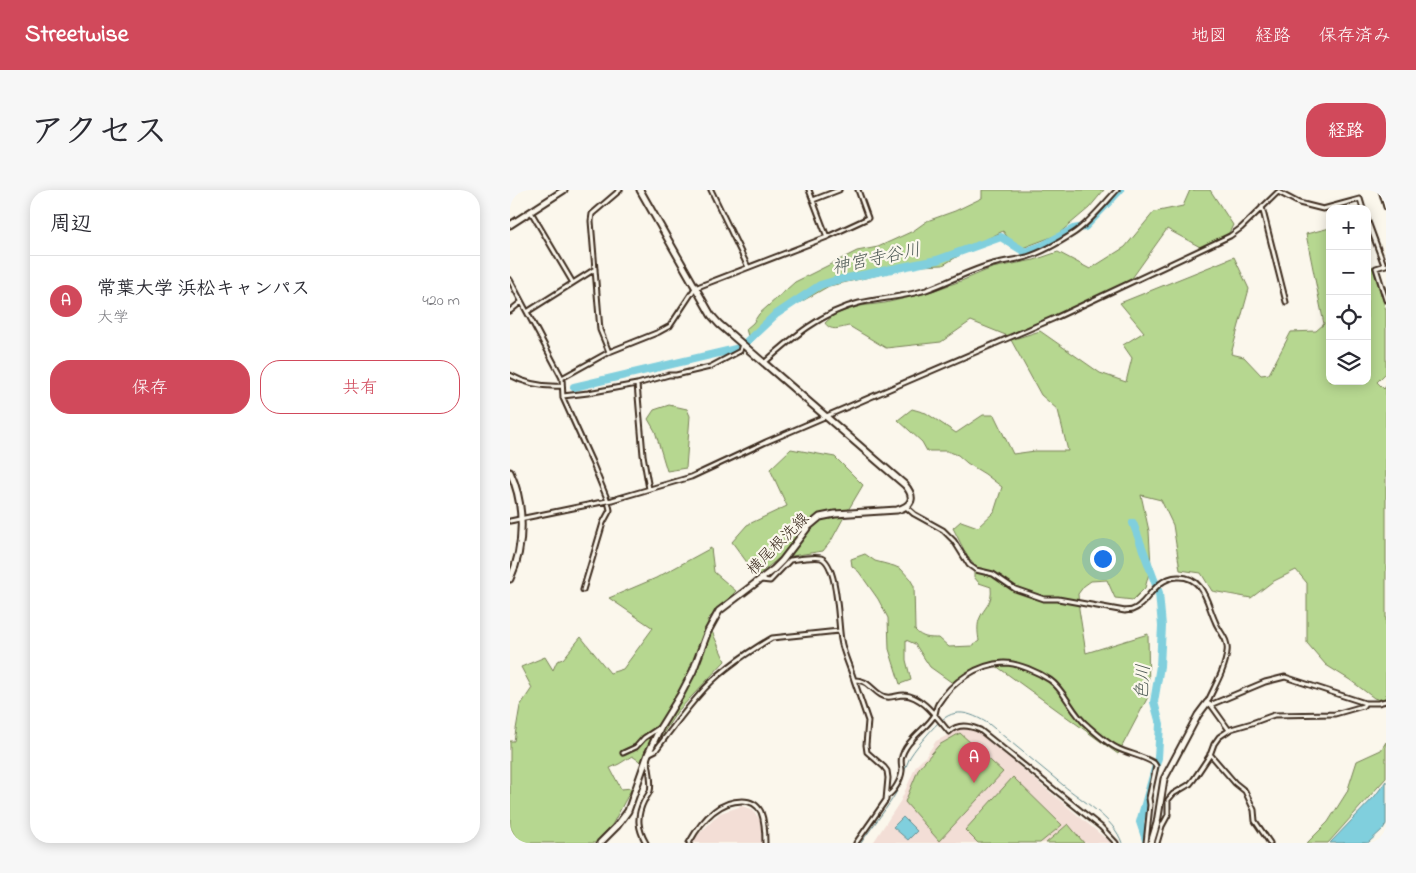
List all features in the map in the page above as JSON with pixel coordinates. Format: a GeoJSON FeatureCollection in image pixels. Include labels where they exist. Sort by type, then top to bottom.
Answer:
{"type":"FeatureCollection","features":[{"type":"Feature","properties":{"kind":"main road"},"geometry":{"type":"LineString","coordinates":[[640,190],[711,315],[825,417],[905,485],[910,492],[911,498],[906,507]]}},
{"type":"Feature","properties":{"kind":"main road"},"geometry":{"type":"LineString","coordinates":[[510,225],[562,191]]}},
{"type":"Feature","properties":{"kind":"main road"},"geometry":{"type":"LineString","coordinates":[[510,472],[519,501],[521,519],[518,557],[510,579]]}},
{"type":"Feature","properties":{"kind":"main road","name":"横尾根洗線"},"geometry":{"type":"LineString","coordinates":[[600,843],[617,826],[628,810],[660,728],[689,678],[708,631],[719,611],[761,580],[782,560],[808,527],[820,517],[835,514],[897,510],[906,507]]}},
{"type":"Feature","properties":{"kind":"main road"},"geometry":{"type":"LineString","coordinates":[[1152,843],[1164,779],[1198,715],[1209,704]]}},
{"type":"Feature","properties":{"kind":"street"},"geometry":{"type":"LineString","coordinates":[[609,352],[600,330],[591,221],[592,214],[620,190]]}},
{"type":"Feature","properties":{"kind":"street"},"geometry":{"type":"LineString","coordinates":[[711,190],[748,267]]}},
{"type":"Feature","properties":{"kind":"street"},"geometry":{"type":"LineString","coordinates":[[808,190],[827,237]]}},
{"type":"Feature","properties":{"kind":"street"},"geometry":{"type":"LineString","coordinates":[[813,200],[838,190]]}},
{"type":"Feature","properties":{"kind":"street"},"geometry":{"type":"LineString","coordinates":[[562,378],[609,352],[670,326],[695,288],[827,237],[868,218],[858,190]]}},
{"type":"Feature","properties":{"kind":"street"},"geometry":{"type":"LineString","coordinates":[[764,363],[789,341],[828,315],[858,304],[905,296],[925,290],[992,264],[1028,256],[1048,248],[1080,228],[1117,190]]}},
{"type":"Feature","properties":{"kind":"street"},"geometry":{"type":"LineString","coordinates":[[1381,190],[1386,207]]}},
{"type":"Feature","properties":{"kind":"street"},"geometry":{"type":"LineString","coordinates":[[510,521],[608,501],[691,477],[766,442],[1055,318],[1230,236],[1241,228],[1278,192],[1299,203],[1326,208]]}},
{"type":"Feature","properties":{"kind":"street"},"geometry":{"type":"LineString","coordinates":[[1338,205],[1360,199],[1362,205]]}},
{"type":"Feature","properties":{"kind":"street"},"geometry":{"type":"LineString","coordinates":[[1262,207],[1286,302]]}},
{"type":"Feature","properties":{"kind":"street"},"geometry":{"type":"LineString","coordinates":[[531,212],[573,282]]}},
{"type":"Feature","properties":{"kind":"street"},"geometry":{"type":"LineString","coordinates":[[1371,229],[1385,265],[1376,268],[1386,300]]}},
{"type":"Feature","properties":{"kind":"street"},"geometry":{"type":"LineString","coordinates":[[527,312],[595,269]]}},
{"type":"Feature","properties":{"kind":"street"},"geometry":{"type":"LineString","coordinates":[[510,280],[562,378],[562,396],[608,501],[610,510],[603,524],[583,590]]}},
{"type":"Feature","properties":{"kind":"street"},"geometry":{"type":"LineString","coordinates":[[510,311],[521,302]]}},
{"type":"Feature","properties":{"kind":"street"},"geometry":{"type":"LineString","coordinates":[[562,396],[637,384],[669,375],[710,367],[740,351],[742,344]]}},
{"type":"Feature","properties":{"kind":"street"},"geometry":{"type":"LineString","coordinates":[[510,375],[517,379],[548,387],[562,386]]}},
{"type":"Feature","properties":{"kind":"street"},"geometry":{"type":"LineString","coordinates":[[637,384],[642,455],[649,489]]}},
{"type":"Feature","properties":{"kind":"street"},"geometry":{"type":"LineString","coordinates":[[906,507],[914,514],[943,530],[976,570],[993,574],[1015,589],[1044,599],[1058,599],[1125,611],[1133,610],[1160,584],[1178,577],[1192,580],[1200,587],[1208,600],[1215,623],[1226,639],[1228,651],[1209,704]]}},
{"type":"Feature","properties":{"kind":"street"},"geometry":{"type":"LineString","coordinates":[[761,580],[770,581],[790,560],[822,558],[826,562],[836,586],[841,642],[868,721],[867,752],[884,767],[888,778],[886,800],[856,843]]}},
{"type":"Feature","properties":{"kind":"street"},"geometry":{"type":"LineString","coordinates":[[646,843],[639,830],[639,814],[650,790],[648,756],[656,750],[706,688],[717,677],[772,638],[839,631]]}},
{"type":"Feature","properties":{"kind":"street"},"geometry":{"type":"LineString","coordinates":[[887,796],[897,785],[902,772],[901,757],[905,750],[911,740],[934,715],[937,705],[951,688],[967,674],[981,668],[997,664],[1021,666],[1050,680],[1060,690],[1074,712],[1086,725],[1117,748],[1148,759],[1155,765],[1149,798],[1146,843]]}},
{"type":"Feature","properties":{"kind":"street"},"geometry":{"type":"LineString","coordinates":[[1209,704],[1265,682],[1284,677],[1365,703],[1386,701]]}},
{"type":"Feature","properties":{"kind":"street"},"geometry":{"type":"LineString","coordinates":[[854,680],[869,684],[879,694],[886,697],[903,695],[911,697],[929,708],[949,732],[953,728],[966,726],[980,730],[1101,827],[1116,843]]}},
{"type":"Feature","properties":{"kind":"street"},"geometry":{"type":"LineString","coordinates":[[1157,843],[1162,826],[1168,815],[1168,800],[1173,794],[1190,784],[1210,754],[1214,744],[1228,730],[1274,715],[1335,714],[1363,706],[1365,703]]}},
{"type":"Feature","properties":{"kind":"street"},"geometry":{"type":"LineString","coordinates":[[1209,704],[1228,730]]}},
{"type":"Feature","properties":{"kind":"street"},"geometry":{"type":"LineString","coordinates":[[623,753],[636,747],[644,738],[660,728]]}},
{"type":"Feature","properties":{"kind":"street"},"geometry":{"type":"LineString","coordinates":[[1210,754],[1234,783],[1245,791],[1254,810],[1255,821],[1270,843]]}},
{"type":"Feature","properties":{"kind":"street"},"geometry":{"type":"LineString","coordinates":[[689,843],[714,810],[730,802],[740,801],[748,801],[755,804],[760,811],[763,819],[765,843]]}},
{"type":"Feature","properties":{"kind":"shaded area"},"geometry":{"type":"Polygon","coordinates":[[[965,728],[978,732],[1111,843],[873,843],[901,800],[916,766],[926,756],[936,741],[953,730],[965,728]]]}},
{"type":"Feature","properties":{"kind":"shaded area"},"geometry":{"type":"Polygon","coordinates":[[[742,806],[752,809],[760,820],[762,843],[693,843],[696,837],[720,813],[742,806]]]}},
{"type":"Feature","properties":{"kind":"green space"},"geometry":{"type":"Polygon","coordinates":[[[982,190],[1104,190],[1089,208],[1057,235],[1017,250],[1003,231],[943,265],[919,266],[829,286],[790,308],[748,336],[746,329],[759,314],[795,282],[857,251],[878,247],[913,231],[927,221],[955,211],[982,198],[982,190]]]}},
{"type":"Feature","properties":{"kind":"green space"},"geometry":{"type":"Polygon","coordinates":[[[1190,190],[1210,190],[1233,225],[1229,233],[1202,248],[1167,229],[1130,281],[1085,306],[1037,323],[1008,336],[971,321],[941,342],[886,348],[849,326],[830,328],[825,323],[835,314],[860,306],[885,303],[923,294],[992,268],[1034,260],[1058,252],[1090,269],[1125,247],[1154,212],[1183,206],[1190,190]]]}},
{"type":"Feature","properties":{"kind":"green space"},"geometry":{"type":"Polygon","coordinates":[[[1326,229],[1326,385],[1371,385],[1371,266],[1386,310],[1386,373],[1377,382],[1384,389],[1386,386],[1386,702],[1374,698],[1326,665],[1307,643],[1307,583],[1296,570],[1272,582],[1251,598],[1212,591],[1201,573],[1180,570],[1173,525],[1161,500],[1141,495],[1149,531],[1151,566],[1145,588],[1133,600],[1115,598],[1107,580],[1091,581],[1078,594],[1086,653],[1148,634],[1149,695],[1118,754],[992,663],[970,670],[954,684],[930,667],[915,644],[906,640],[906,660],[911,680],[900,684],[889,649],[888,618],[878,599],[859,572],[852,566],[851,559],[865,554],[875,561],[901,569],[914,586],[915,630],[920,635],[939,638],[949,647],[972,646],[979,641],[978,623],[991,598],[991,587],[979,583],[974,577],[974,565],[966,554],[953,528],[961,521],[978,527],[994,512],[1002,487],[958,455],[947,451],[927,451],[922,442],[898,420],[912,409],[926,413],[956,433],[983,415],[994,415],[1013,454],[1035,451],[1068,451],[1058,410],[1041,395],[1011,340],[1040,331],[1100,373],[1126,382],[1132,358],[1123,345],[1144,332],[1120,303],[1234,257],[1249,289],[1231,354],[1244,357],[1261,375],[1269,374],[1291,332],[1316,331],[1324,324],[1306,234],[1326,229]]]}},
{"type":"Feature","properties":{"kind":"green space"},"geometry":{"type":"Polygon","coordinates":[[[669,405],[687,409],[690,416],[686,468],[667,471],[655,431],[648,419],[654,410],[669,405]]]}},
{"type":"Feature","properties":{"kind":"green space"},"geometry":{"type":"Polygon","coordinates":[[[791,449],[835,457],[863,485],[831,541],[823,551],[779,558],[757,576],[732,542],[747,525],[787,506],[770,469],[791,449]]]}},
{"type":"Feature","properties":{"kind":"green space"},"geometry":{"type":"Polygon","coordinates":[[[711,548],[714,572],[736,591],[707,620],[725,661],[677,712],[660,738],[645,750],[641,762],[632,756],[610,768],[621,789],[632,788],[612,825],[595,843],[518,843],[510,827],[510,741],[514,741],[520,706],[532,688],[521,667],[545,657],[553,670],[557,661],[563,659],[581,637],[610,673],[623,669],[653,628],[609,598],[656,578],[711,548]]]}},
{"type":"Feature","properties":{"kind":"green space"},"geometry":{"type":"Polygon","coordinates":[[[960,733],[1003,772],[939,841],[905,802],[919,768],[939,745],[960,733]]]}},
{"type":"Feature","properties":{"kind":"green space"},"geometry":{"type":"Polygon","coordinates":[[[1386,742],[1386,778],[1328,843],[1307,843],[1328,822],[1347,792],[1357,761],[1381,750],[1386,742]]]}},
{"type":"Feature","properties":{"kind":"green space"},"geometry":{"type":"Polygon","coordinates":[[[1013,777],[1062,825],[1040,843],[978,843],[965,830],[1013,777]]]}},
{"type":"Feature","properties":{"kind":"green space"},"geometry":{"type":"Polygon","coordinates":[[[1068,824],[1084,843],[1046,843],[1068,824]]]}},
{"type":"Feature","properties":{"kind":"water"},"geometry":{"type":"Polygon","coordinates":[[[1386,781],[1386,824],[1383,829],[1368,843],[1330,843],[1375,796],[1386,781]]]}},
{"type":"Feature","properties":{"kind":"water"},"geometry":{"type":"Polygon","coordinates":[[[903,817],[917,831],[908,840],[893,827],[903,817]]]}},
{"type":"Feature","properties":{"kind":"waterway","name":"神宮寺谷川"},"geometry":{"type":"LineString","coordinates":[[574,387],[740,348],[775,315],[820,285],[937,260],[1001,237],[1025,252],[1044,245],[1073,229],[1085,227],[1120,190]]}},
{"type":"Feature","properties":{"kind":"waterway","name":"色川"},"geometry":{"type":"LineString","coordinates":[[1133,523],[1159,593],[1162,626],[1160,666],[1154,702],[1160,724],[1158,758],[1140,822],[1147,843]]}},
{"type":"Feature","properties":{"kind":"waterway"},"geometry":{"type":"LineString","coordinates":[[861,843],[894,796],[910,757],[941,720],[955,713],[970,715],[989,724],[1105,818],[1118,834],[1122,843]]}},
{"type":"Feature","properties":{"kind":"place","name":"常葉大学 浜松キャンパス"},"geometry":{"type":"Point","coordinates":[974,783]}}]}
